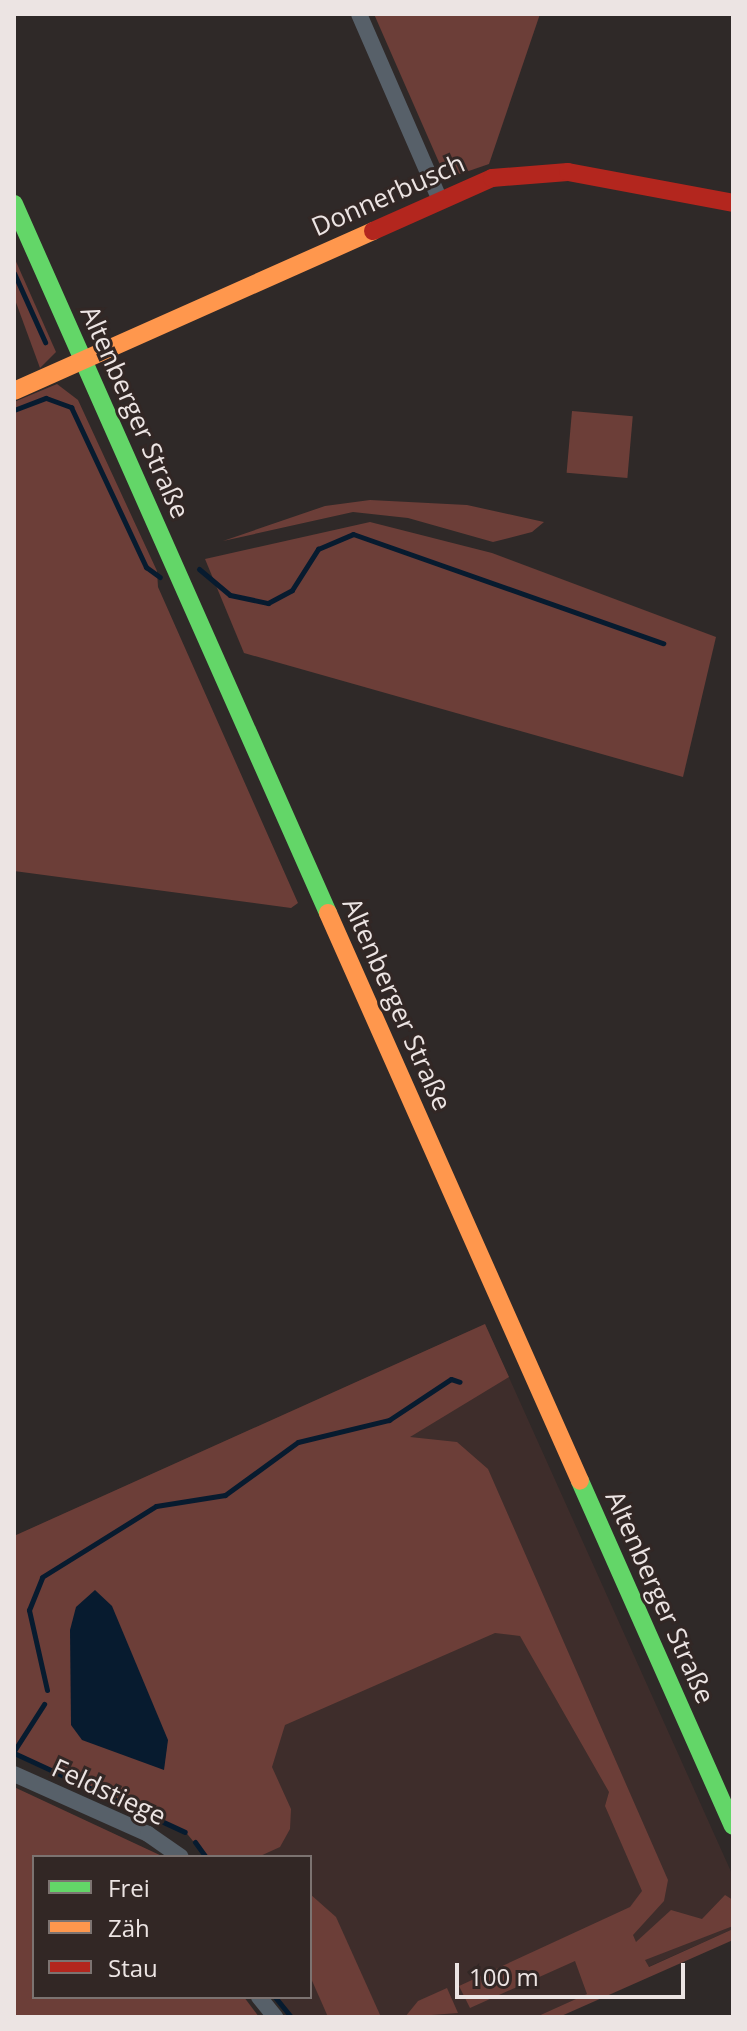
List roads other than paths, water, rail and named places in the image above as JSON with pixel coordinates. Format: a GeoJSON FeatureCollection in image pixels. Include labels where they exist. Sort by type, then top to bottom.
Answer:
{"type":"FeatureCollection","features":[{"type":"Feature","properties":{"kind":"main road","name":"Donnerbusch"},"geometry":{"type":"LineString","coordinates":[[14,391],[439,198],[500,176],[545,171],[733,203]]}},
{"type":"Feature","properties":{"kind":"main road","name":"Altenberger Straße"},"geometry":{"type":"LineString","coordinates":[[14,204],[733,1826]]}},
{"type":"Feature","properties":{"kind":"street"},"geometry":{"type":"LineString","coordinates":[[359,14],[439,198]]}},
{"type":"Feature","properties":{"kind":"street","name":"Feldstiege"},"geometry":{"type":"LineString","coordinates":[[14,1774],[148,1834],[178,1855]]}},
{"type":"Feature","properties":{"kind":"street"},"geometry":{"type":"LineString","coordinates":[[261,1999],[275,2017]]}},
{"type":"Feature","properties":{"kind":"water"},"geometry":{"type":"Polygon","coordinates":[[[95,1590],[112,1606],[168,1740],[164,1770],[82,1740],[71,1725],[70,1630],[76,1607],[95,1590]]]}},
{"type":"Feature","properties":{"kind":"waterway"},"geometry":{"type":"LineString","coordinates":[[14,273],[45,342]]}},
{"type":"Feature","properties":{"kind":"waterway"},"geometry":{"type":"LineString","coordinates":[[14,410],[46,398],[71,407],[146,567],[160,577]]}},
{"type":"Feature","properties":{"kind":"waterway"},"geometry":{"type":"LineString","coordinates":[[199,569],[230,595],[268,603],[292,590],[318,549],[353,534],[663,643]]}},
{"type":"Feature","properties":{"kind":"waterway"},"geometry":{"type":"LineString","coordinates":[[47,1690],[29,1610],[42,1577],[156,1506],[225,1495],[298,1442],[389,1420],[451,1379],[460,1382]]}},
{"type":"Feature","properties":{"kind":"waterway"},"geometry":{"type":"LineString","coordinates":[[14,1751],[44,1704]]}},
{"type":"Feature","properties":{"kind":"waterway"},"geometry":{"type":"LineString","coordinates":[[14,1753],[185,1832]]}},
{"type":"Feature","properties":{"kind":"waterway"},"geometry":{"type":"LineString","coordinates":[[195,1842],[205,1855]]}},
{"type":"Feature","properties":{"kind":"waterway"},"geometry":{"type":"LineString","coordinates":[[277,1999],[291,2017]]}}]}
